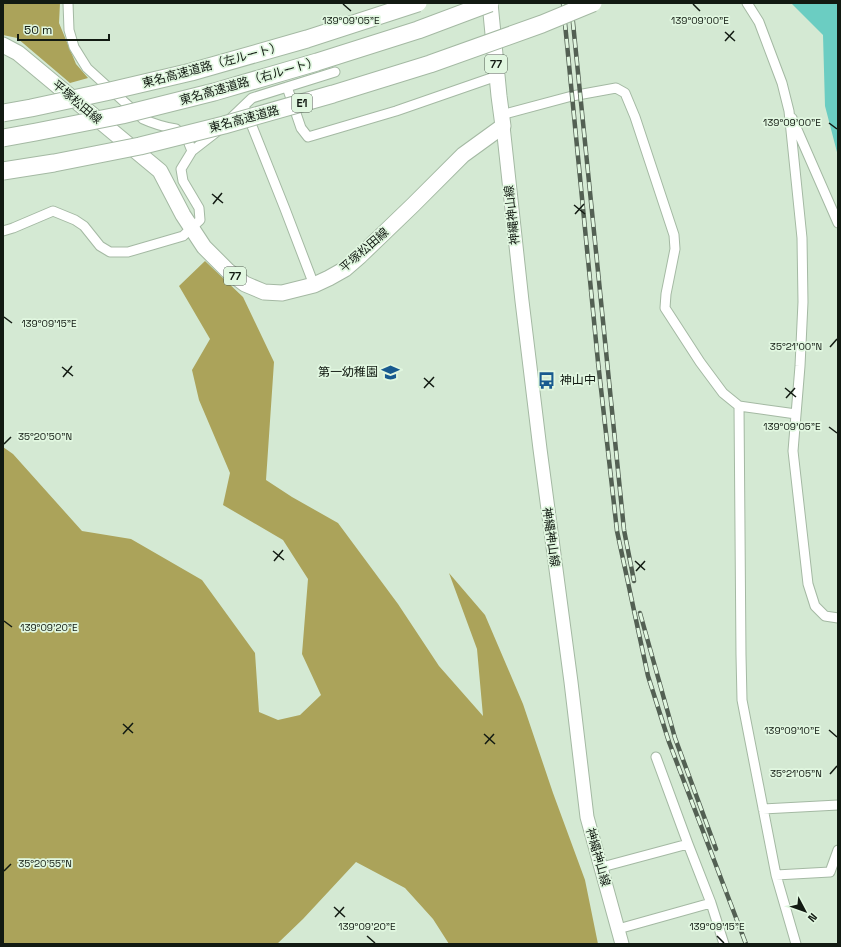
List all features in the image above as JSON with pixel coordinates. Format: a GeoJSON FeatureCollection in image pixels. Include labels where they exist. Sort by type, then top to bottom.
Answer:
{"type":"FeatureCollection","features":[{"type":"Feature","properties":{"kind":"highway","name":"東名高速道路（左ルート）"},"geometry":{"type":"LineString","coordinates":[[3,113],[89,96],[191,72],[307,39],[418,3]]}},
{"type":"Feature","properties":{"kind":"highway","name":"東名高速道路（右ルート）"},"geometry":{"type":"LineString","coordinates":[[3,138],[122,115],[214,92],[317,62],[418,30],[490,3]]}},
{"type":"Feature","properties":{"kind":"highway","name":"東名高速道路"},"geometry":{"type":"LineString","coordinates":[[3,171],[54,163],[140,146],[224,125],[326,96],[430,64],[542,24],[593,3]]}},
{"type":"Feature","properties":{"kind":"main road","name":"77"},"geometry":{"type":"LineString","coordinates":[[490,3],[502,120]]}},
{"type":"Feature","properties":{"kind":"main road","name":"平塚松田線"},"geometry":{"type":"LineString","coordinates":[[3,45],[18,53],[160,171],[191,228],[204,247],[228,271],[245,284],[264,292],[282,293],[314,285],[345,269],[413,206],[463,155],[502,120]]}},
{"type":"Feature","properties":{"kind":"main road","name":"神縄神山線"},"geometry":{"type":"LineString","coordinates":[[502,120],[540,449],[571,682],[587,817],[622,944]]}},
{"type":"Feature","properties":{"kind":"street"},"geometry":{"type":"LineString","coordinates":[[68,3],[69,30],[74,47],[87,68],[143,119],[163,127],[176,129],[188,141],[192,151]]}},
{"type":"Feature","properties":{"kind":"street"},"geometry":{"type":"LineString","coordinates":[[748,3],[759,22],[764,35],[782,83],[789,111],[802,245],[803,302],[800,366],[793,450],[808,584],[815,606],[825,616],[838,618]]}},
{"type":"Feature","properties":{"kind":"street"},"geometry":{"type":"LineString","coordinates":[[3,231],[53,211],[75,220],[84,226],[100,246],[110,252],[128,252],[183,236],[200,220],[199,208],[183,181],[181,168],[192,151],[219,130],[252,98],[335,72]]}},
{"type":"Feature","properties":{"kind":"street"},"geometry":{"type":"LineString","coordinates":[[287,87],[301,128],[308,137],[396,111],[497,76]]}},
{"type":"Feature","properties":{"kind":"street"},"geometry":{"type":"LineString","coordinates":[[502,120],[572,96],[616,88],[625,93],[635,117],[674,235],[675,249],[666,294],[665,308],[700,362],[723,393],[739,406],[796,414]]}},
{"type":"Feature","properties":{"kind":"street"},"geometry":{"type":"LineString","coordinates":[[244,106],[314,285]]}},
{"type":"Feature","properties":{"kind":"street"},"geometry":{"type":"LineString","coordinates":[[789,111],[838,223]]}},
{"type":"Feature","properties":{"kind":"street"},"geometry":{"type":"LineString","coordinates":[[739,406],[742,700],[776,875],[796,944]]}},
{"type":"Feature","properties":{"kind":"street"},"geometry":{"type":"LineString","coordinates":[[656,757],[711,903],[724,944]]}},
{"type":"Feature","properties":{"kind":"street"},"geometry":{"type":"LineString","coordinates":[[763,809],[838,805]]}},
{"type":"Feature","properties":{"kind":"street"},"geometry":{"type":"LineString","coordinates":[[602,867],[688,844]]}},
{"type":"Feature","properties":{"kind":"street"},"geometry":{"type":"LineString","coordinates":[[776,875],[830,872],[838,850]]}},
{"type":"Feature","properties":{"kind":"street"},"geometry":{"type":"LineString","coordinates":[[618,929],[711,903]]}},
{"type":"Feature","properties":{"kind":"shaded area"},"geometry":{"type":"Polygon","coordinates":[[[3,3],[60,3],[59,23],[76,64],[88,78],[70,83],[17,38],[3,35],[3,3]]]}},
{"type":"Feature","properties":{"kind":"shaded area"},"geometry":{"type":"Polygon","coordinates":[[[205,261],[243,297],[274,362],[266,480],[292,497],[338,523],[398,604],[439,666],[483,716],[477,649],[449,573],[485,615],[523,704],[553,793],[585,880],[598,944],[449,944],[433,919],[405,888],[356,862],[303,919],[277,944],[3,944],[3,447],[13,454],[82,531],[131,539],[202,580],[255,653],[259,712],[278,720],[300,715],[321,695],[302,654],[308,579],[283,540],[223,505],[230,473],[199,400],[192,370],[210,339],[179,286],[205,261]]]}},
{"type":"Feature","properties":{"kind":"water"},"geometry":{"type":"Polygon","coordinates":[[[791,3],[838,3],[838,156],[825,106],[823,35],[791,3]]]}},
{"type":"Feature","properties":{"kind":"railway"},"geometry":{"type":"LineString","coordinates":[[563,3],[598,362],[617,531],[648,676],[669,742],[746,944]]}},
{"type":"Feature","properties":{"kind":"railway"},"geometry":{"type":"LineString","coordinates":[[571,3],[624,530],[634,581]]}},
{"type":"Feature","properties":{"kind":"railway"},"geometry":{"type":"LineString","coordinates":[[640,613],[675,738],[716,849]]}},
{"type":"Feature","properties":{"kind":"place","name":"第一幼稚園"},"geometry":{"type":"Point","coordinates":[391,372]}},
{"type":"Feature","properties":{"kind":"place","name":"神山中"},"geometry":{"type":"Point","coordinates":[547,380]}}]}
